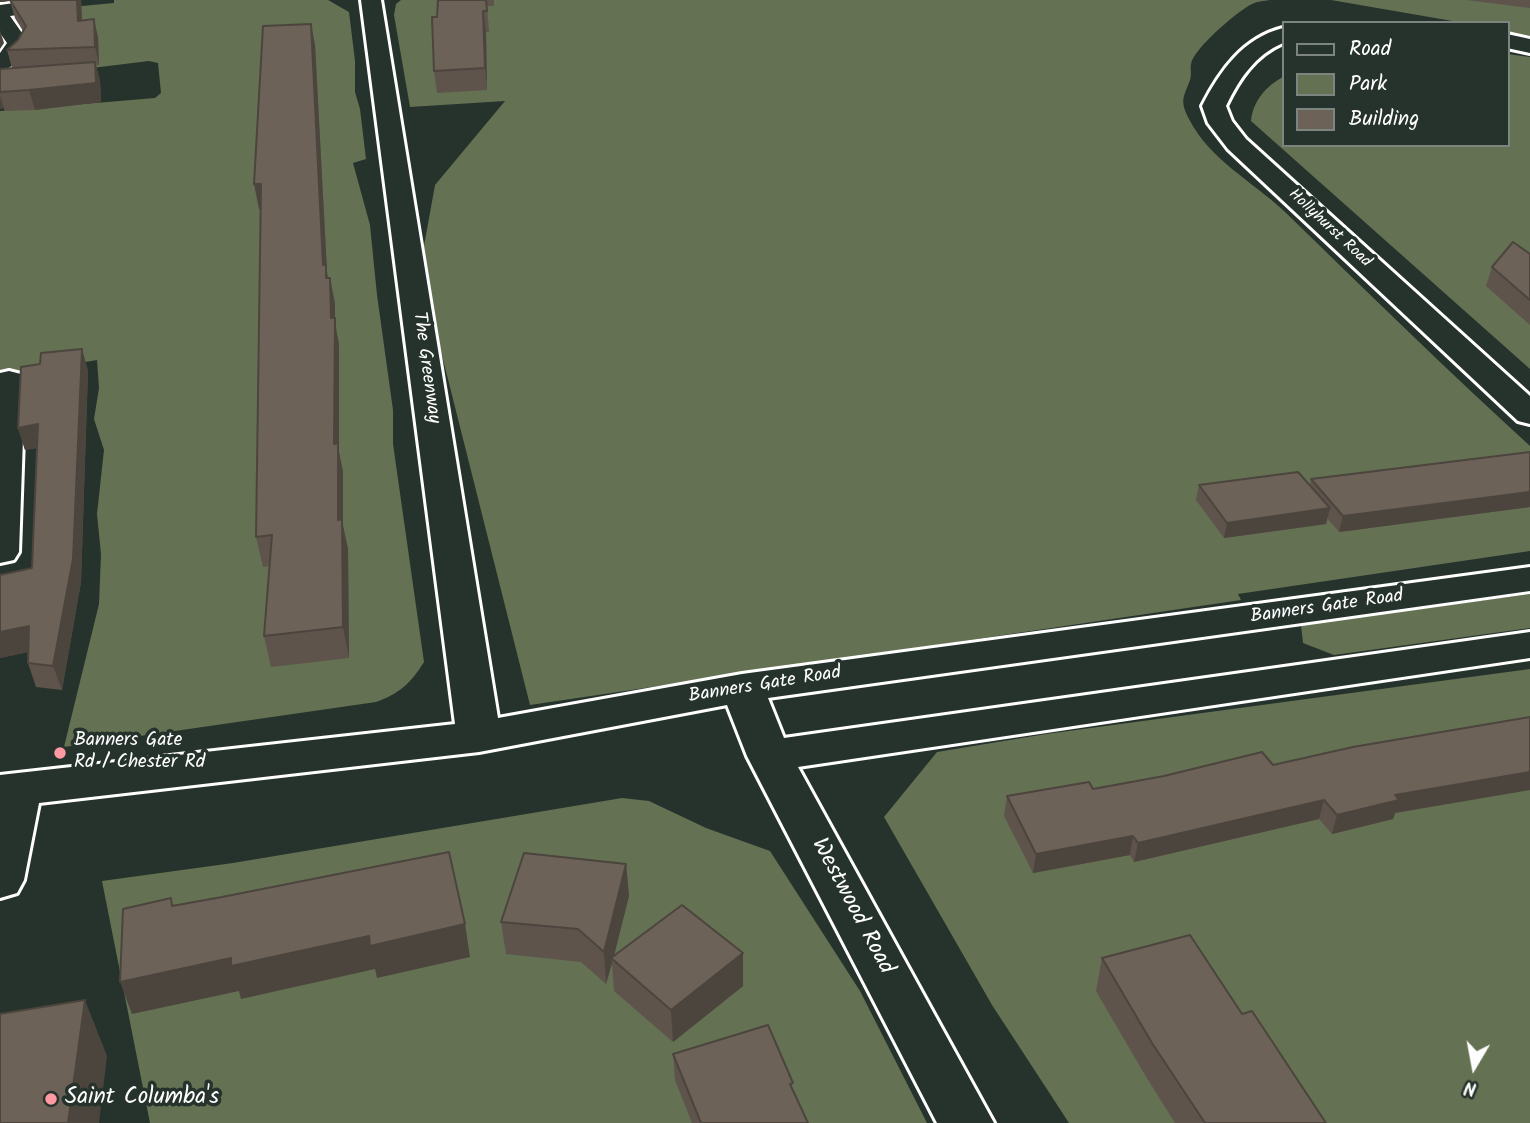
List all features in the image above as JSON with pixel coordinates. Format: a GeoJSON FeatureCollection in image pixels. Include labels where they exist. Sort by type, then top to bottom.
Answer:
{"type":"FeatureCollection","features":[{"type":"Feature","properties":{"kind":"street","name":"The Greenway"},"geometry":{"type":"LineString","coordinates":[[371,0],[479,737]]}},
{"type":"Feature","properties":{"kind":"street"},"geometry":{"type":"LineString","coordinates":[[0,11],[61,4]]}},
{"type":"Feature","properties":{"kind":"street"},"geometry":{"type":"LineString","coordinates":[[0,18],[18,43],[5,74]]}},
{"type":"Feature","properties":{"kind":"street","name":"Hollyhurst Road"},"geometry":{"type":"LineString","coordinates":[[1282,35],[1255,48],[1222,89],[1214,106],[1220,123],[1237,144],[1530,414]]}},
{"type":"Feature","properties":{"kind":"street"},"geometry":{"type":"LineString","coordinates":[[1509,41],[1530,46]]}},
{"type":"Feature","properties":{"kind":"street"},"geometry":{"type":"LineString","coordinates":[[1,537],[9,381]]}},
{"type":"Feature","properties":{"kind":"street","name":"Banners Gate Road"},"geometry":{"type":"LineString","coordinates":[[10,790],[479,737],[743,688],[1530,579]]}},
{"type":"Feature","properties":{"kind":"street"},"geometry":{"type":"LineString","coordinates":[[768,756],[1530,645]]}},
{"type":"Feature","properties":{"kind":"street","name":"Westwood Road"},"geometry":{"type":"LineString","coordinates":[[743,688],[768,756],[966,1123]]}},
{"type":"Feature","properties":{"kind":"street"},"geometry":{"type":"LineString","coordinates":[[0,880],[10,790]]}},
{"type":"Feature","properties":{"kind":"green space"},"geometry":{"type":"Polygon","coordinates":[[[114,0],[328,0],[349,12],[355,61],[355,92],[360,109],[366,159],[353,163],[370,225],[393,410],[393,444],[424,662],[404,687],[376,702],[64,747],[99,604],[101,554],[97,514],[104,450],[94,419],[99,388],[97,360],[0,377],[0,111],[155,98],[161,93],[158,63],[149,61],[35,75],[29,11],[114,3],[114,0]]]}},
{"type":"Feature","properties":{"kind":"green space"},"geometry":{"type":"Polygon","coordinates":[[[401,0],[1271,0],[1255,3],[1244,9],[1200,49],[1191,64],[1191,78],[1184,99],[1186,113],[1198,133],[1220,158],[1284,211],[1530,446],[1530,551],[1238,594],[1241,600],[530,705],[420,268],[435,185],[505,101],[410,107],[394,15],[396,4],[401,0]]]}},
{"type":"Feature","properties":{"kind":"green space"},"geometry":{"type":"Polygon","coordinates":[[[1331,0],[1530,0],[1530,37],[1509,32],[1509,21],[1452,21],[1331,0]]]}},
{"type":"Feature","properties":{"kind":"green space"},"geometry":{"type":"Polygon","coordinates":[[[1509,54],[1530,57],[1530,369],[1251,121],[1254,107],[1271,85],[1282,78],[1282,147],[1509,147],[1509,54]]]}},
{"type":"Feature","properties":{"kind":"green space"},"geometry":{"type":"Polygon","coordinates":[[[1530,594],[1530,628],[1334,655],[1303,643],[1301,625],[1530,594]]]}},
{"type":"Feature","properties":{"kind":"green space"},"geometry":{"type":"Polygon","coordinates":[[[1530,669],[1530,1123],[1069,1123],[992,1005],[884,817],[937,752],[1046,734],[1530,669]]]}},
{"type":"Feature","properties":{"kind":"green space"},"geometry":{"type":"Polygon","coordinates":[[[622,798],[649,801],[706,828],[770,851],[860,991],[927,1123],[150,1123],[102,881],[233,863],[622,798]]]}},
{"type":"Feature","properties":{"kind":"building"},"geometry":{"type":"Polygon","coordinates":[[[10,0],[77,0],[78,21],[94,19],[95,47],[7,50],[18,40],[26,26],[10,0]]]}},
{"type":"Feature","properties":{"kind":"building"},"geometry":{"type":"Polygon","coordinates":[[[438,0],[486,0],[487,11],[483,11],[485,68],[434,71],[432,17],[437,17],[438,0]]]}},
{"type":"Feature","properties":{"kind":"building"},"geometry":{"type":"Polygon","coordinates":[[[311,24],[323,265],[326,265],[326,278],[330,278],[331,318],[335,318],[334,444],[338,443],[338,520],[342,519],[343,627],[264,636],[272,535],[256,537],[261,184],[254,184],[263,26],[311,24]]]}},
{"type":"Feature","properties":{"kind":"building"},"geometry":{"type":"Polygon","coordinates":[[[95,62],[96,83],[0,92],[0,69],[95,62]]]}},
{"type":"Feature","properties":{"kind":"building"},"geometry":{"type":"Polygon","coordinates":[[[1513,242],[1530,254],[1530,300],[1492,267],[1513,242]]]}},
{"type":"Feature","properties":{"kind":"building"},"geometry":{"type":"Polygon","coordinates":[[[82,349],[73,559],[53,666],[28,663],[29,626],[0,632],[0,575],[32,568],[38,424],[18,428],[21,367],[40,364],[41,353],[82,349]]]}},
{"type":"Feature","properties":{"kind":"building"},"geometry":{"type":"Polygon","coordinates":[[[1530,452],[1530,492],[1343,516],[1311,479],[1530,452]]]}},
{"type":"Feature","properties":{"kind":"building"},"geometry":{"type":"Polygon","coordinates":[[[1298,472],[1330,508],[1227,523],[1199,485],[1298,472]]]}},
{"type":"Feature","properties":{"kind":"building"},"geometry":{"type":"Polygon","coordinates":[[[1530,717],[1530,772],[1395,795],[1399,800],[1337,815],[1324,800],[1138,843],[1133,836],[1036,854],[1007,796],[1089,782],[1093,789],[1164,776],[1262,752],[1273,765],[1353,747],[1530,717]]]}},
{"type":"Feature","properties":{"kind":"building"},"geometry":{"type":"Polygon","coordinates":[[[449,852],[465,924],[370,946],[369,936],[231,966],[231,958],[120,982],[123,909],[171,898],[172,906],[449,852]]]}},
{"type":"Feature","properties":{"kind":"building"},"geometry":{"type":"Polygon","coordinates":[[[524,853],[626,864],[604,952],[578,929],[501,922],[524,853]]]}},
{"type":"Feature","properties":{"kind":"building"},"geometry":{"type":"Polygon","coordinates":[[[682,905],[743,953],[671,1010],[611,958],[682,905]]]}},
{"type":"Feature","properties":{"kind":"building"},"geometry":{"type":"Polygon","coordinates":[[[1190,935],[1242,1014],[1252,1011],[1326,1123],[1205,1123],[1152,1043],[1102,958],[1190,935]]]}},
{"type":"Feature","properties":{"kind":"building"},"geometry":{"type":"Polygon","coordinates":[[[85,1000],[68,1123],[0,1123],[0,1014],[85,1000]]]}},
{"type":"Feature","properties":{"kind":"building"},"geometry":{"type":"Polygon","coordinates":[[[768,1025],[808,1123],[701,1123],[673,1054],[768,1025]]]}},
{"type":"Feature","properties":{"kind":"place","name":"Banners Gate Rd / Chester Rd"},"geometry":{"type":"Point","coordinates":[60,753]}},
{"type":"Feature","properties":{"kind":"place","name":"Saint Columba's"},"geometry":{"type":"Point","coordinates":[51,1099]}}]}
